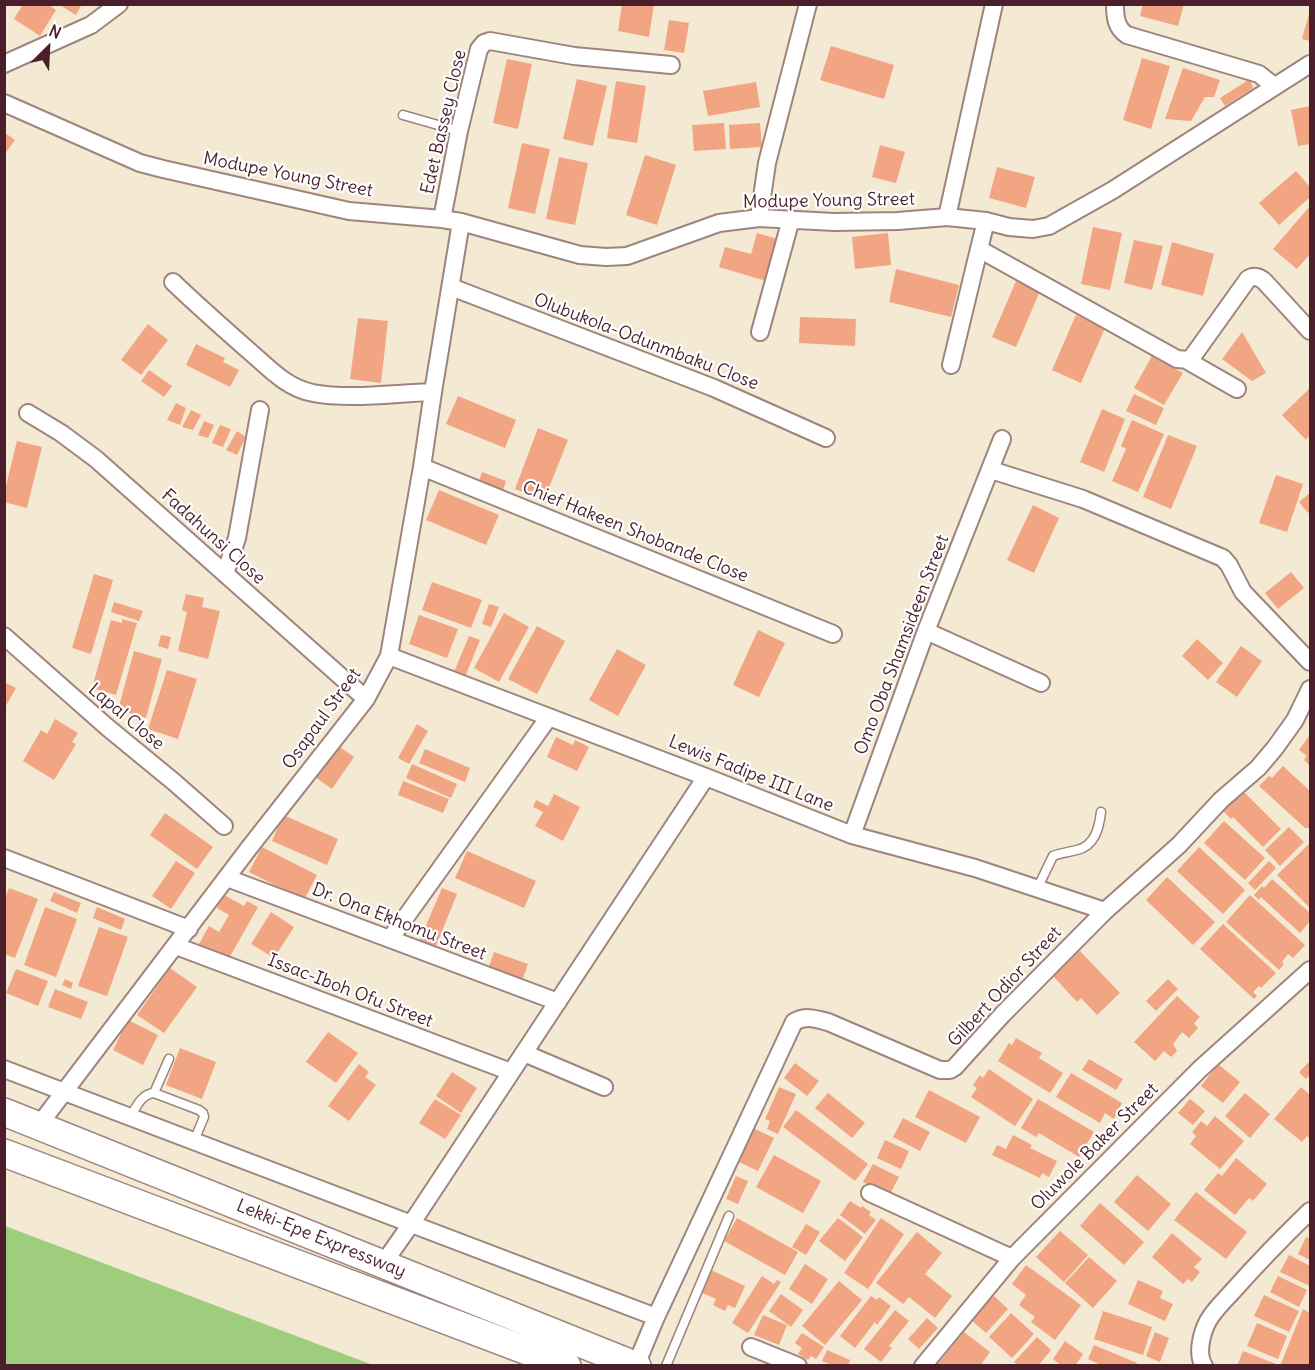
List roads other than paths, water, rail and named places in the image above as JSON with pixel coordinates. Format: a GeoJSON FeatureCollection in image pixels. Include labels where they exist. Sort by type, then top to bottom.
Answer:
{"type":"FeatureCollection","features":[{"type":"Feature","properties":{"kind":"highway","name":"Lekki-Epe Expressway"},"geometry":{"type":"LineString","coordinates":[[4,1112],[636,1365]]}},
{"type":"Feature","properties":{"kind":"highway","name":"Lekki-Epe Expressway"},"geometry":{"type":"LineString","coordinates":[[4,1153],[567,1365]]}},
{"type":"Feature","properties":{"kind":"street"},"geometry":{"type":"LineString","coordinates":[[4,64],[92,25],[119,4]]}},
{"type":"Feature","properties":{"kind":"street"},"geometry":{"type":"LineString","coordinates":[[759,218],[767,163],[808,4]]}},
{"type":"Feature","properties":{"kind":"street"},"geometry":{"type":"LineString","coordinates":[[946,217],[994,4]]}},
{"type":"Feature","properties":{"kind":"street"},"geometry":{"type":"LineString","coordinates":[[1115,4],[1118,27],[1127,35],[1259,74],[1274,86]]}},
{"type":"Feature","properties":{"kind":"street","name":"Edet Bassey Close"},"geometry":{"type":"LineString","coordinates":[[442,219],[459,131],[479,49],[488,42],[574,56],[671,64]]}},
{"type":"Feature","properties":{"kind":"street","name":"Modupe Young Street"},"geometry":{"type":"LineString","coordinates":[[4,104],[121,155],[163,169],[349,211],[461,222],[580,255],[606,257],[627,256],[720,224],[759,218],[834,222],[898,221],[946,217],[986,221],[1009,227],[1033,229],[1049,226],[1113,190],[1311,64]]}},
{"type":"Feature","properties":{"kind":"street"},"geometry":{"type":"LineString","coordinates":[[760,332],[791,219]]}},
{"type":"Feature","properties":{"kind":"street"},"geometry":{"type":"LineString","coordinates":[[951,365],[986,221]]}},
{"type":"Feature","properties":{"kind":"street","name":"Osapaul Street"},"geometry":{"type":"LineString","coordinates":[[39,1125],[366,699],[389,656],[461,222]]}},
{"type":"Feature","properties":{"kind":"street"},"geometry":{"type":"LineString","coordinates":[[979,249],[1177,359],[1188,361],[1237,389]]}},
{"type":"Feature","properties":{"kind":"street"},"geometry":{"type":"LineString","coordinates":[[1188,361],[1250,278],[1258,278],[1265,282],[1311,331]]}},
{"type":"Feature","properties":{"kind":"street"},"geometry":{"type":"LineString","coordinates":[[173,282],[268,369],[302,390],[313,393],[349,395],[433,392]]}},
{"type":"Feature","properties":{"kind":"street","name":"Olubukola-Odunmbaku Close"},"geometry":{"type":"LineString","coordinates":[[451,287],[722,392],[826,438]]}},
{"type":"Feature","properties":{"kind":"street"},"geometry":{"type":"LineString","coordinates":[[225,574],[237,538],[260,410]]}},
{"type":"Feature","properties":{"kind":"street","name":"Fadahunsi Close"},"geometry":{"type":"LineString","coordinates":[[28,413],[61,433],[96,459],[366,699]]}},
{"type":"Feature","properties":{"kind":"street","name":"Omo Oba Shamsideen Street"},"geometry":{"type":"LineString","coordinates":[[852,835],[926,631],[1002,439]]}},
{"type":"Feature","properties":{"kind":"street","name":"Chief Hakeen Shobande Close"},"geometry":{"type":"LineString","coordinates":[[422,467],[833,633]]}},
{"type":"Feature","properties":{"kind":"street"},"geometry":{"type":"LineString","coordinates":[[990,470],[1083,499],[1223,558],[1243,592],[1311,662]]}},
{"type":"Feature","properties":{"kind":"street"},"geometry":{"type":"LineString","coordinates":[[926,631],[1041,683]]}},
{"type":"Feature","properties":{"kind":"street","name":"Lapal Close"},"geometry":{"type":"LineString","coordinates":[[4,636],[224,826]]}},
{"type":"Feature","properties":{"kind":"street","name":"Lewis Fadipe III Lane"},"geometry":{"type":"LineString","coordinates":[[389,656],[852,835],[975,868],[1105,911]]}},
{"type":"Feature","properties":{"kind":"street","name":"Gilbert Odior Street"},"geometry":{"type":"LineString","coordinates":[[636,1365],[656,1317],[794,1022],[805,1017],[828,1022],[940,1070],[950,1070],[960,1063],[1002,1015],[1105,911],[1179,845],[1221,800],[1258,768],[1295,720],[1311,689]]}},
{"type":"Feature","properties":{"kind":"street"},"geometry":{"type":"LineString","coordinates":[[390,939],[549,717]]}},
{"type":"Feature","properties":{"kind":"street"},"geometry":{"type":"LineString","coordinates":[[383,1264],[706,777]]}},
{"type":"Feature","properties":{"kind":"street"},"geometry":{"type":"LineString","coordinates":[[4,858],[189,929]]}},
{"type":"Feature","properties":{"kind":"street","name":"Dr. Ona Ekhomu Street"},"geometry":{"type":"LineString","coordinates":[[227,878],[558,1002]]}},
{"type":"Feature","properties":{"kind":"street","name":"Issac-Iboh Ofu Street"},"geometry":{"type":"LineString","coordinates":[[176,946],[511,1072]]}},
{"type":"Feature","properties":{"kind":"street","name":"Oluwole Baker Street"},"geometry":{"type":"LineString","coordinates":[[923,1365],[1012,1258],[1200,1069],[1311,970]]}},
{"type":"Feature","properties":{"kind":"street"},"geometry":{"type":"LineString","coordinates":[[524,1053],[604,1087]]}},
{"type":"Feature","properties":{"kind":"street"},"geometry":{"type":"LineString","coordinates":[[4,1069],[656,1317]]}},
{"type":"Feature","properties":{"kind":"street"},"geometry":{"type":"LineString","coordinates":[[870,1193],[1012,1258]]}},
{"type":"Feature","properties":{"kind":"street"},"geometry":{"type":"LineString","coordinates":[[1204,1365],[1201,1361],[1201,1347],[1209,1318],[1260,1261],[1311,1211]]}},
{"type":"Feature","properties":{"kind":"street"},"geometry":{"type":"LineString","coordinates":[[751,1347],[798,1365]]}},
{"type":"Feature","properties":{"kind":"lane"},"geometry":{"type":"LineString","coordinates":[[404,115],[459,131]]}},
{"type":"Feature","properties":{"kind":"lane"},"geometry":{"type":"LineString","coordinates":[[1037,889],[1053,856],[1081,849],[1096,836],[1101,812]]}},
{"type":"Feature","properties":{"kind":"lane"},"geometry":{"type":"LineString","coordinates":[[154,1094],[169,1059]]}},
{"type":"Feature","properties":{"kind":"lane"},"geometry":{"type":"LineString","coordinates":[[130,1117],[144,1096],[154,1094],[203,1113],[204,1116],[194,1141]]}},
{"type":"Feature","properties":{"kind":"lane"},"geometry":{"type":"LineString","coordinates":[[666,1365],[729,1216]]}}]}
